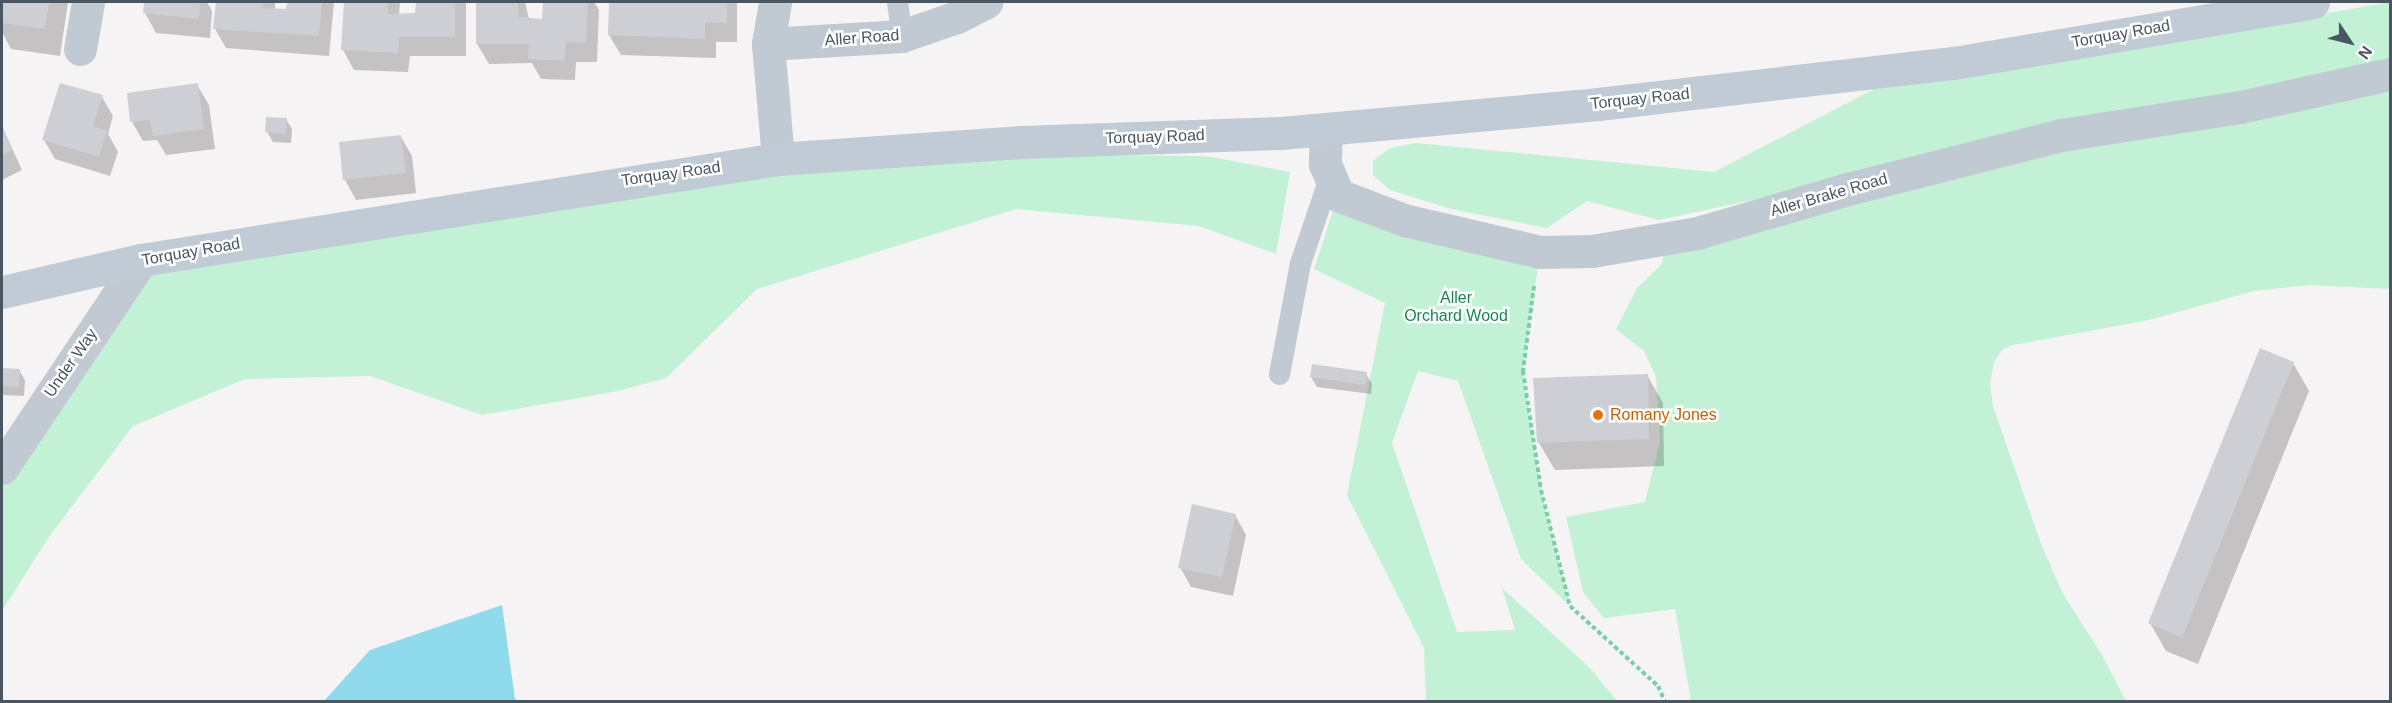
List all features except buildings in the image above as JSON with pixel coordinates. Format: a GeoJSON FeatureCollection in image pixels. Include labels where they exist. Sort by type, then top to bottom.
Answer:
{"type":"FeatureCollection","features":[{"type":"Feature","properties":{"kind":"street"},"geometry":{"type":"LineString","coordinates":[[80,49],[88,2]]}},
{"type":"Feature","properties":{"kind":"street"},"geometry":{"type":"LineString","coordinates":[[776,2],[768,44],[778,159]]}},
{"type":"Feature","properties":{"kind":"street","name":"Aller Road"},"geometry":{"type":"LineString","coordinates":[[768,44],[902,36],[957,17],[986,2]]}},
{"type":"Feature","properties":{"kind":"street","name":"Torquay Road"},"geometry":{"type":"LineString","coordinates":[[2,292],[141,260],[778,159],[1010,142],[1326,129],[1598,104],[1954,63],[2313,2]]}},
{"type":"Feature","properties":{"kind":"street","name":"Aller Brake Road"},"geometry":{"type":"LineString","coordinates":[[1326,129],[1326,164],[1338,195],[1404,220],[1540,252],[1592,251],[1697,232],[1844,190],[2061,135],[2240,107],[2391,74]]}},
{"type":"Feature","properties":{"kind":"street","name":"Under Way"},"geometry":{"type":"LineString","coordinates":[[2,468],[141,260]]}},
{"type":"Feature","properties":{"kind":"lane"},"geometry":{"type":"LineString","coordinates":[[897,2],[902,36]]}},
{"type":"Feature","properties":{"kind":"lane"},"geometry":{"type":"LineString","coordinates":[[1279,374],[1300,263],[1330,175]]}},
{"type":"Feature","properties":{"kind":"path"},"geometry":{"type":"LineString","coordinates":[[1540,252],[1523,371],[1541,490],[1570,606],[1658,686],[1665,702]]}},
{"type":"Feature","properties":{"kind":"green space"},"geometry":{"type":"Polygon","coordinates":[[[2390,2],[2390,63],[1659,220],[1587,201],[1547,228],[1451,209],[1390,190],[1373,175],[1373,161],[1390,148],[1416,143],[1714,172],[1886,83],[2213,34],[2390,2]]]}},
{"type":"Feature","properties":{"kind":"green space"},"geometry":{"type":"Polygon","coordinates":[[[2390,86],[2390,289],[2310,285],[2254,291],[2149,320],[2013,345],[2003,349],[1994,362],[1990,384],[1993,406],[2041,544],[2063,594],[2102,655],[2126,701],[1691,701],[1675,609],[1604,618],[1583,592],[1566,517],[1645,502],[1660,442],[1656,377],[1644,351],[1616,329],[1637,288],[1661,265],[1669,238],[1844,190],[2390,86]]]}},
{"type":"Feature","properties":{"kind":"green space"},"geometry":{"type":"Polygon","coordinates":[[[840,153],[1206,156],[1290,172],[1276,254],[1199,226],[1016,209],[757,289],[666,378],[618,391],[482,415],[370,376],[245,379],[133,426],[48,538],[2,611],[2,468],[141,260],[840,153]]]}},
{"type":"Feature","properties":{"kind":"green space","name":"Aller Orchard Wood"},"geometry":{"type":"Polygon","coordinates":[[[1338,195],[1540,252],[1523,371],[1541,490],[1570,606],[1521,559],[1458,381],[1418,371],[1392,443],[1457,632],[1515,630],[1502,588],[1590,668],[1617,701],[1426,701],[1424,648],[1347,495],[1385,303],[1314,269],[1338,195]]]}},
{"type":"Feature","properties":{"kind":"water"},"geometry":{"type":"Polygon","coordinates":[[[502,605],[515,699],[520,701],[324,701],[370,650],[502,605]]]}},
{"type":"Feature","properties":{"kind":"place","name":"Romany Jones"},"geometry":{"type":"Point","coordinates":[1598,415]}}]}
